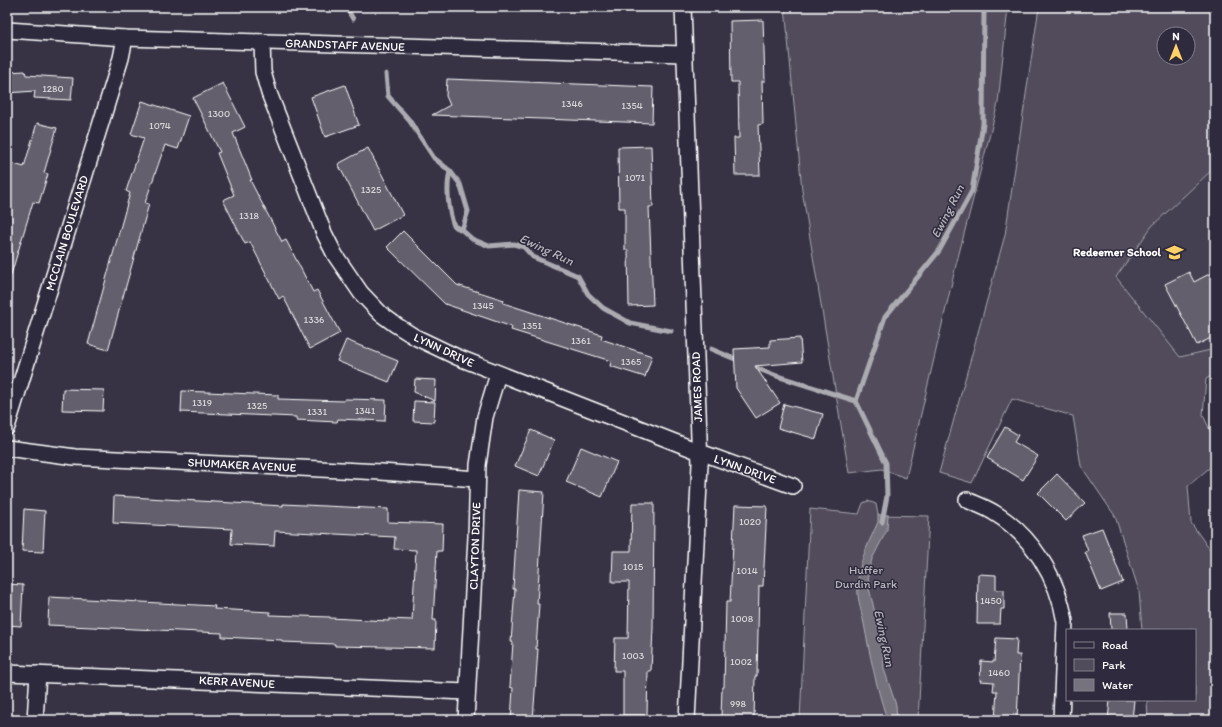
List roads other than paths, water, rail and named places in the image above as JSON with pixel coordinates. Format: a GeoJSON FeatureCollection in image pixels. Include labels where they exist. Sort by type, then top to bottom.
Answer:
{"type":"FeatureCollection","features":[{"type":"Feature","properties":{"kind":"street","name":"JAMES ROAD"},"geometry":{"type":"LineString","coordinates":[[683,7],[700,452],[687,720]]}},
{"type":"Feature","properties":{"kind":"street","name":"GRANDSTAFF AVENUE"},"geometry":{"type":"LineString","coordinates":[[7,30],[125,38],[684,54]]}},
{"type":"Feature","properties":{"kind":"street","name":"MCCLAIN BOULEVARD"},"geometry":{"type":"LineString","coordinates":[[7,427],[121,58],[125,38]]}},
{"type":"Feature","properties":{"kind":"street","name":"LYNN DRIVE"},"geometry":{"type":"LineString","coordinates":[[262,42],[263,72],[280,124],[324,233],[347,275],[361,293],[381,314],[415,337],[457,357],[700,452],[793,486]]}},
{"type":"Feature","properties":{"kind":"street","name":"CLAYTON DRIVE"},"geometry":{"type":"LineString","coordinates":[[466,720],[476,537],[477,479],[481,434],[498,374]]}},
{"type":"Feature","properties":{"kind":"street","name":"SHUMAKER AVENUE"},"geometry":{"type":"LineString","coordinates":[[7,448],[75,457],[381,472],[477,479]]}},
{"type":"Feature","properties":{"kind":"street"},"geometry":{"type":"LineString","coordinates":[[967,500],[993,512],[1017,529],[1035,549],[1053,582],[1062,606],[1064,622],[1061,720]]}},
{"type":"Feature","properties":{"kind":"street","name":"KERR AVENUE"},"geometry":{"type":"LineString","coordinates":[[7,673],[467,692]]}},
{"type":"Feature","properties":{"kind":"street"},"geometry":{"type":"LineString","coordinates":[[35,720],[38,674]]}},
{"type":"Feature","properties":{"kind":"water"},"geometry":{"type":"Polygon","coordinates":[[[878,515],[888,515],[887,530],[872,559],[868,574],[869,588],[882,642],[884,669],[896,705],[897,720],[885,720],[886,716],[879,693],[859,602],[859,572],[866,550],[878,522],[878,515]]]}},
{"type":"Feature","properties":{"kind":"waterway","name":"Ewing Run"},"geometry":{"type":"LineString","coordinates":[[346,7],[353,19]]}},
{"type":"Feature","properties":{"kind":"waterway","name":"Ewing Run"},"geometry":{"type":"LineString","coordinates":[[882,522],[887,496],[886,463],[856,401],[885,317],[939,251],[972,191],[983,124],[984,7]]}},
{"type":"Feature","properties":{"kind":"waterway","name":"Ewing Run"},"geometry":{"type":"LineString","coordinates":[[386,74],[388,96],[409,120],[434,158],[450,171],[460,184],[468,211],[462,230],[472,239],[489,246],[514,244],[524,247],[533,257],[578,276],[588,294],[603,308],[630,323],[671,331]]}},
{"type":"Feature","properties":{"kind":"waterway"},"geometry":{"type":"LineString","coordinates":[[450,171],[448,191],[450,213],[454,226],[462,230]]}},
{"type":"Feature","properties":{"kind":"waterway","name":"Ewing Run"},"geometry":{"type":"LineString","coordinates":[[711,349],[740,361]]}},
{"type":"Feature","properties":{"kind":"waterway","name":"Ewing Run"},"geometry":{"type":"LineString","coordinates":[[751,366],[777,376],[856,401]]}},
{"type":"Feature","properties":{"kind":"place","name":"Redeemer School"},"geometry":{"type":"Point","coordinates":[1174,252]}},
{"type":"Feature","properties":{"kind":"park label","name":"Huffer Durdin Park"},"geometry":{"type":"Point","coordinates":[866,577]}}]}
